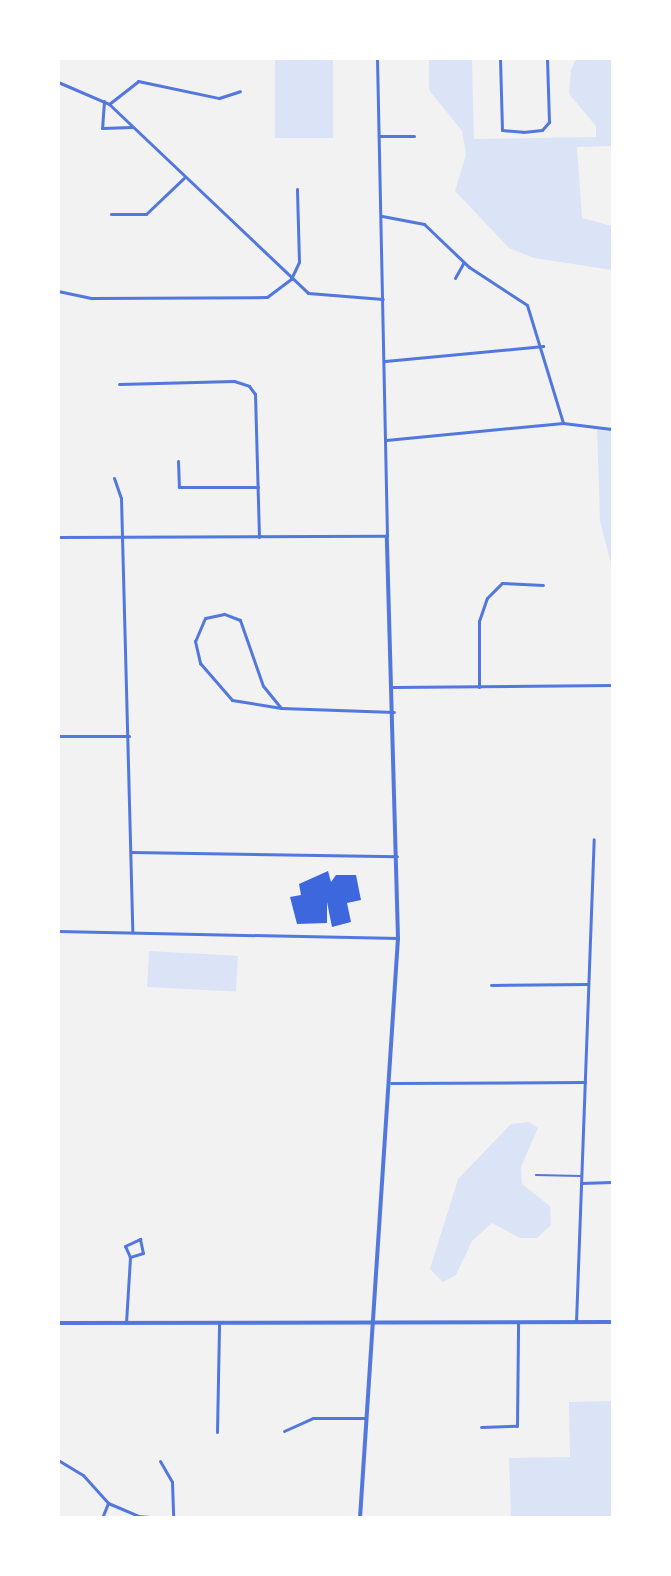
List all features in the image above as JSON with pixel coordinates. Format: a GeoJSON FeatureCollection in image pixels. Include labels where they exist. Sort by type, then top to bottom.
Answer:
{"type":"FeatureCollection","features":[{"type":"Feature","properties":{"kind":"street"},"geometry":{"type":"LineString","coordinates":[[360,1518],[365,1418],[391,1083],[398,938],[377,58]]}},
{"type":"Feature","properties":{"kind":"street"},"geometry":{"type":"LineString","coordinates":[[500,58],[502,130],[523,132],[542,130],[549,122],[547,58]]}},
{"type":"Feature","properties":{"kind":"street"},"geometry":{"type":"LineString","coordinates":[[109,104],[138,81],[219,98],[240,91]]}},
{"type":"Feature","properties":{"kind":"street"},"geometry":{"type":"LineString","coordinates":[[58,82],[109,104],[291,279],[318,297],[383,299]]}},
{"type":"Feature","properties":{"kind":"street"},"geometry":{"type":"LineString","coordinates":[[104,101],[102,128],[132,127]]}},
{"type":"Feature","properties":{"kind":"street"},"geometry":{"type":"LineString","coordinates":[[379,136],[414,136]]}},
{"type":"Feature","properties":{"kind":"street"},"geometry":{"type":"LineString","coordinates":[[111,214],[146,214],[185,178]]}},
{"type":"Feature","properties":{"kind":"street"},"geometry":{"type":"LineString","coordinates":[[58,291],[92,298],[261,299],[291,279],[299,261],[297,189]]}},
{"type":"Feature","properties":{"kind":"street"},"geometry":{"type":"LineString","coordinates":[[382,216],[424,224],[464,262],[527,305],[543,346],[562,423]]}},
{"type":"Feature","properties":{"kind":"street"},"geometry":{"type":"LineString","coordinates":[[455,278],[464,262]]}},
{"type":"Feature","properties":{"kind":"street"},"geometry":{"type":"LineString","coordinates":[[384,361],[543,346]]}},
{"type":"Feature","properties":{"kind":"street"},"geometry":{"type":"LineString","coordinates":[[119,384],[234,381],[249,386],[255,394],[259,537]]}},
{"type":"Feature","properties":{"kind":"street"},"geometry":{"type":"LineString","coordinates":[[386,440],[562,423],[612,429]]}},
{"type":"Feature","properties":{"kind":"street"},"geometry":{"type":"LineString","coordinates":[[178,461],[179,487],[258,486]]}},
{"type":"Feature","properties":{"kind":"street"},"geometry":{"type":"LineString","coordinates":[[114,478],[122,498],[132,932]]}},
{"type":"Feature","properties":{"kind":"street"},"geometry":{"type":"LineString","coordinates":[[58,537],[387,536]]}},
{"type":"Feature","properties":{"kind":"street"},"geometry":{"type":"LineString","coordinates":[[479,687],[479,621],[487,598],[501,583],[543,585]]}},
{"type":"Feature","properties":{"kind":"street"},"geometry":{"type":"LineString","coordinates":[[281,708],[263,686],[240,620],[224,614],[205,618],[195,640],[209,678],[232,700],[281,708],[394,712]]}},
{"type":"Feature","properties":{"kind":"street"},"geometry":{"type":"LineString","coordinates":[[393,687],[612,684]]}},
{"type":"Feature","properties":{"kind":"street"},"geometry":{"type":"LineString","coordinates":[[58,735],[129,736]]}},
{"type":"Feature","properties":{"kind":"street"},"geometry":{"type":"LineString","coordinates":[[576,1322],[594,839]]}},
{"type":"Feature","properties":{"kind":"street"},"geometry":{"type":"LineString","coordinates":[[131,852],[397,856]]}},
{"type":"Feature","properties":{"kind":"street"},"geometry":{"type":"LineString","coordinates":[[58,931],[398,938]]}},
{"type":"Feature","properties":{"kind":"street"},"geometry":{"type":"LineString","coordinates":[[490,985],[588,984]]}},
{"type":"Feature","properties":{"kind":"street"},"geometry":{"type":"LineString","coordinates":[[391,1083],[585,1082]]}},
{"type":"Feature","properties":{"kind":"street"},"geometry":{"type":"LineString","coordinates":[[581,1183],[612,1182]]}},
{"type":"Feature","properties":{"kind":"street"},"geometry":{"type":"LineString","coordinates":[[126,1323],[129,1257],[126,1243],[140,1239],[143,1253],[129,1257]]}},
{"type":"Feature","properties":{"kind":"street"},"geometry":{"type":"LineString","coordinates":[[58,1323],[612,1322]]}},
{"type":"Feature","properties":{"kind":"street"},"geometry":{"type":"LineString","coordinates":[[481,1426],[517,1426],[518,1323]]}},
{"type":"Feature","properties":{"kind":"street"},"geometry":{"type":"LineString","coordinates":[[217,1432],[219,1324]]}},
{"type":"Feature","properties":{"kind":"street"},"geometry":{"type":"LineString","coordinates":[[284,1431],[313,1418],[365,1418]]}},
{"type":"Feature","properties":{"kind":"street"},"geometry":{"type":"LineString","coordinates":[[58,1460],[83,1475],[108,1503],[138,1516],[159,1518]]}},
{"type":"Feature","properties":{"kind":"street"},"geometry":{"type":"LineString","coordinates":[[160,1461],[172,1482],[173,1518]]}},
{"type":"Feature","properties":{"kind":"street"},"geometry":{"type":"LineString","coordinates":[[102,1518],[108,1503]]}},
{"type":"Feature","properties":{"kind":"lane"},"geometry":{"type":"LineString","coordinates":[[536,1175],[581,1176]]}},
{"type":"Feature","properties":{"kind":"shaded area"},"geometry":{"type":"Polygon","coordinates":[[[275,59],[333,59],[333,138],[275,138],[275,59]]]}},
{"type":"Feature","properties":{"kind":"shaded area"},"geometry":{"type":"Polygon","coordinates":[[[429,59],[472,59],[474,139],[596,137],[596,126],[569,94],[571,70],[576,59],[612,59],[612,146],[577,147],[582,218],[612,226],[612,270],[534,258],[509,248],[455,191],[466,154],[462,131],[429,90],[429,59]]]}},
{"type":"Feature","properties":{"kind":"shaded area"},"geometry":{"type":"Polygon","coordinates":[[[597,427],[612,429],[612,568],[600,521],[597,427]]]}},
{"type":"Feature","properties":{"kind":"shaded area"},"geometry":{"type":"Polygon","coordinates":[[[149,951],[238,956],[236,992],[147,987],[149,951]]]}},
{"type":"Feature","properties":{"kind":"shaded area"},"geometry":{"type":"Polygon","coordinates":[[[529,1122],[538,1128],[521,1167],[522,1184],[550,1206],[551,1225],[537,1238],[520,1238],[492,1223],[472,1241],[456,1275],[443,1282],[430,1269],[458,1179],[511,1124],[529,1122]]]}},
{"type":"Feature","properties":{"kind":"shaded area"},"geometry":{"type":"Polygon","coordinates":[[[612,1401],[612,1517],[511,1517],[509,1458],[570,1457],[569,1402],[612,1401]]]}},
{"type":"Feature","properties":{"kind":"building"},"geometry":{"type":"Polygon","coordinates":[[[328,871],[331,882],[336,875],[356,875],[361,900],[347,903],[351,922],[332,927],[327,902],[327,923],[297,924],[290,897],[301,895],[299,884],[328,871]]]}}]}
